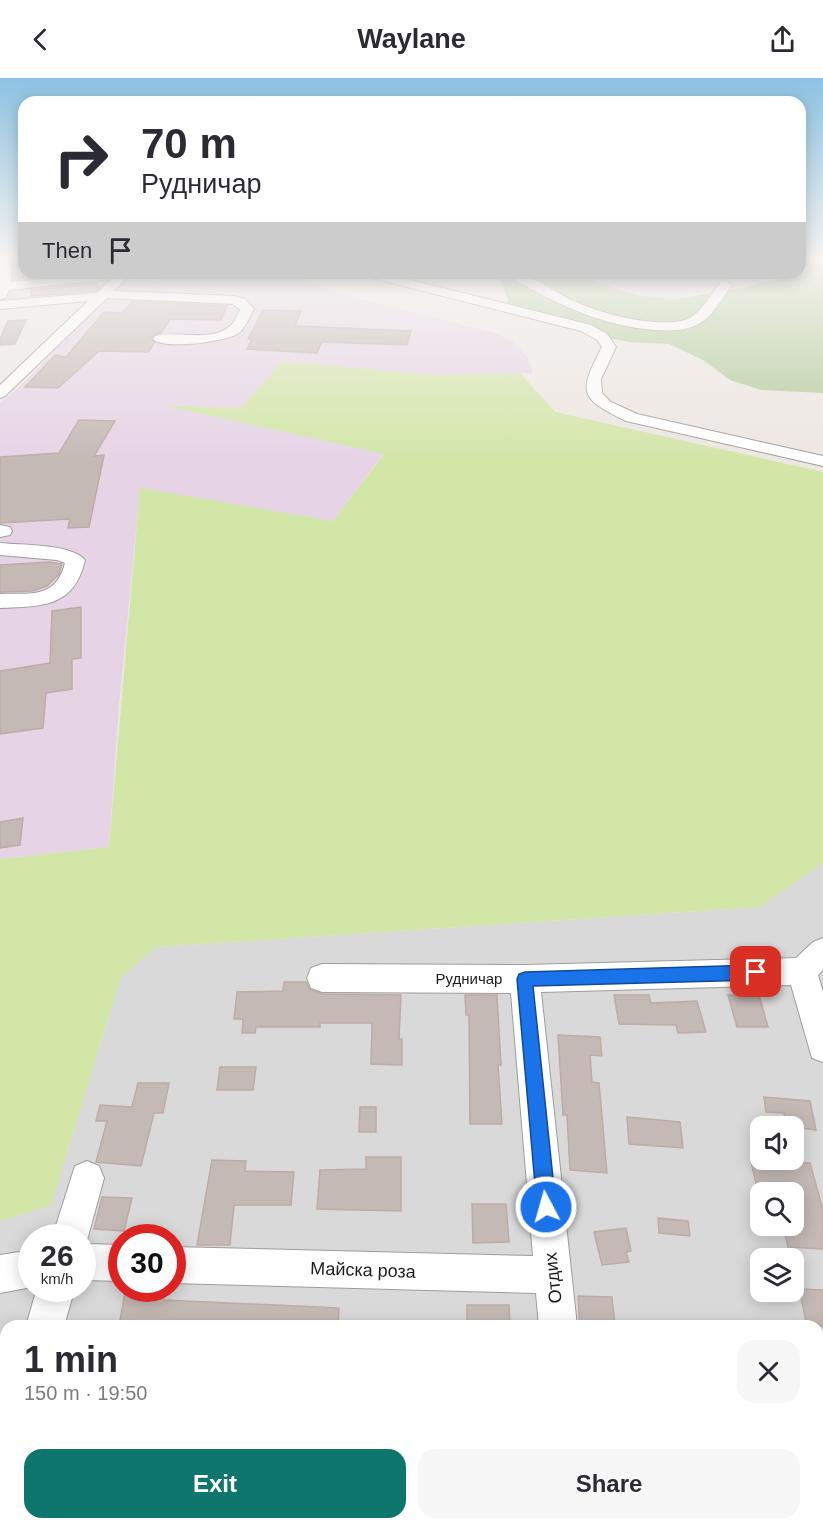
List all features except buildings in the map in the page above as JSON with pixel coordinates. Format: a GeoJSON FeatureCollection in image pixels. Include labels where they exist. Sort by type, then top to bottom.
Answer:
{"type":"FeatureCollection","features":[{"type":"Feature","properties":{"kind":"street"},"geometry":{"type":"LineString","coordinates":[[0,393],[71,326]]}},
{"type":"Feature","properties":{"kind":"street"},"geometry":{"type":"LineString","coordinates":[[160,339],[190,340],[229,332],[237,326]]}},
{"type":"Feature","properties":{"kind":"street"},"geometry":{"type":"LineString","coordinates":[[577,326],[602,337],[609,347],[593,379],[594,394],[605,405],[632,418],[823,461]]}},
{"type":"Feature","properties":{"kind":"street"},"geometry":{"type":"LineString","coordinates":[[0,601],[48,598],[57,595],[63,590],[75,560],[69,555],[1,537]]}},
{"type":"Feature","properties":{"kind":"street"},"geometry":{"type":"LineString","coordinates":[[816,967],[823,1047]]}},
{"type":"Feature","properties":{"kind":"street","name":"Рудничар"},"geometry":{"type":"LineString","coordinates":[[322,978],[525,979],[816,967]]}},
{"type":"Feature","properties":{"kind":"street","name":"Отдих"},"geometry":{"type":"LineString","coordinates":[[525,979],[557,1320]]}},
{"type":"Feature","properties":{"kind":"street"},"geometry":{"type":"LineString","coordinates":[[74,1224],[87,1178]]}},
{"type":"Feature","properties":{"kind":"street","name":"Майска роза"},"geometry":{"type":"LineString","coordinates":[[186,1265],[553,1275]]}},
{"type":"Feature","properties":{"kind":"street"},"geometry":{"type":"LineString","coordinates":[[0,1274],[18,1271]]}},
{"type":"Feature","properties":{"kind":"street"},"geometry":{"type":"LineString","coordinates":[[47,1320],[52,1302]]}},
{"type":"Feature","properties":{"kind":"shaded area"},"geometry":{"type":"Polygon","coordinates":[[[79,326],[466,326],[498,334],[513,342],[528,358],[533,373],[434,375],[282,361],[242,408],[166,405],[384,453],[333,521],[140,489],[119,704],[109,847],[0,859],[0,404],[79,326]]]}},
{"type":"Feature","properties":{"kind":"shaded area"},"geometry":{"type":"Polygon","coordinates":[[[823,863],[823,1320],[0,1320],[0,1221],[51,1205],[121,977],[156,947],[759,907],[823,863]]]}},
{"type":"Feature","properties":{"kind":"green space"},"geometry":{"type":"Polygon","coordinates":[[[564,326],[823,326],[823,393],[761,390],[730,380],[703,360],[669,344],[630,342],[602,337],[564,326]]]}},
{"type":"Feature","properties":{"kind":"green space"},"geometry":{"type":"Polygon","coordinates":[[[282,361],[434,375],[520,373],[555,412],[823,472],[823,863],[759,907],[156,947],[121,977],[51,1205],[0,1221],[0,859],[109,847],[140,488],[333,521],[384,454],[162,405],[242,408],[282,361]]]}},
{"type":"Feature","properties":{"kind":"route"},"geometry":{"type":"LineString","coordinates":[[546,1207],[525,979],[756,972]]}}]}
